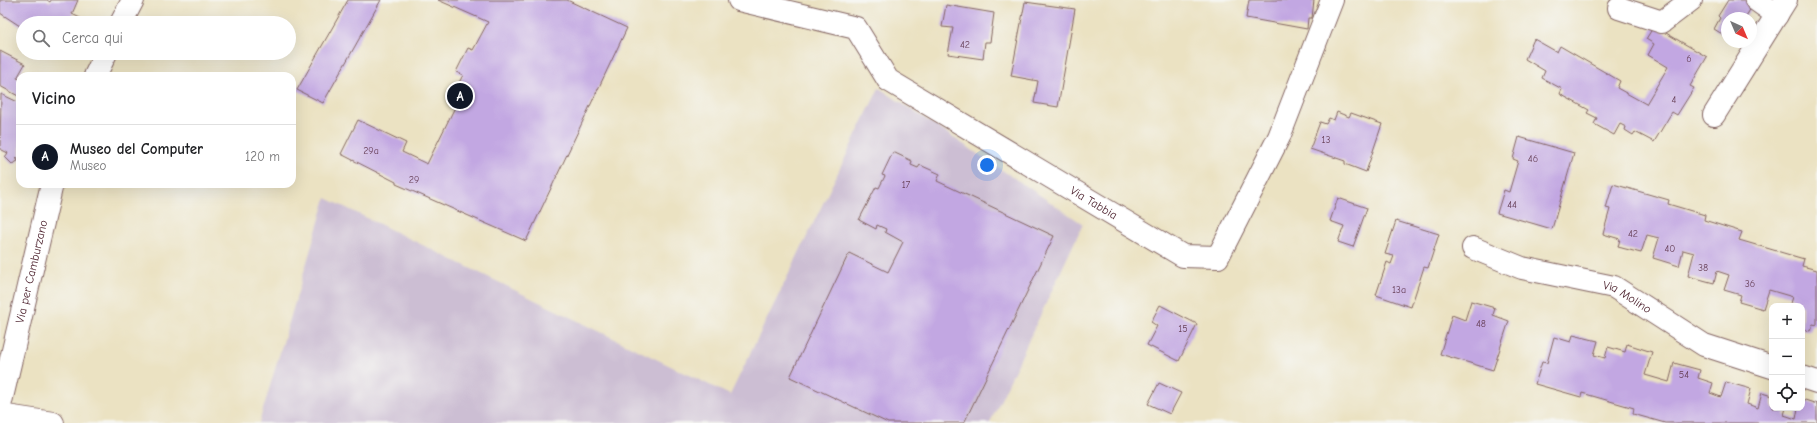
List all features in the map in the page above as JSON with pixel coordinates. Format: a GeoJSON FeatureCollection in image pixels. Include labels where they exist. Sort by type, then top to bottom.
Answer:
{"type":"FeatureCollection","features":[{"type":"Feature","properties":{"kind":"street"},"geometry":{"type":"LineString","coordinates":[[125,16],[133,0]]}},
{"type":"Feature","properties":{"kind":"street","name":"Via Tabbia"},"geometry":{"type":"LineString","coordinates":[[739,0],[856,28],[888,80],[1183,256],[1218,257],[1279,137],[1332,0]]}},
{"type":"Feature","properties":{"kind":"street"},"geometry":{"type":"LineString","coordinates":[[1619,8],[1662,22],[1691,0]]}},
{"type":"Feature","properties":{"kind":"street"},"geometry":{"type":"LineString","coordinates":[[1714,115],[1781,8],[1756,0]]}},
{"type":"Feature","properties":{"kind":"street"},"geometry":{"type":"LineString","coordinates":[[97,72],[103,60]]}},
{"type":"Feature","properties":{"kind":"street","name":"Via per Camburzano"},"geometry":{"type":"LineString","coordinates":[[0,406],[51,188]]}},
{"type":"Feature","properties":{"kind":"street","name":"Via Molino"},"geometry":{"type":"LineString","coordinates":[[1473,248],[1522,268],[1614,287],[1704,345],[1769,366]]}},
{"type":"Feature","properties":{"kind":"street"},"geometry":{"type":"LineString","coordinates":[[1805,378],[1817,382]]}},
{"type":"Feature","properties":{"kind":"street"},"geometry":{"type":"LineString","coordinates":[[0,415],[53,423]]}},
{"type":"Feature","properties":{"kind":"shaded area"},"geometry":{"type":"Polygon","coordinates":[[[879,88],[1083,224],[990,423],[259,423],[326,198],[730,395],[879,88]]]}},
{"type":"Feature","properties":{"kind":"building"},"geometry":{"type":"Polygon","coordinates":[[[0,0],[47,0],[50,2],[51,0],[78,0],[72,14],[76,16],[16,16],[16,23],[0,13],[0,0]]]}},
{"type":"Feature","properties":{"kind":"building"},"geometry":{"type":"Polygon","coordinates":[[[348,0],[381,0],[323,103],[297,90],[348,0]]]}},
{"type":"Feature","properties":{"kind":"building"},"geometry":{"type":"Polygon","coordinates":[[[438,0],[567,0],[627,28],[526,241],[396,184],[396,182],[341,154],[358,120],[406,143],[402,152],[427,164],[458,101],[451,98],[463,75],[456,72],[468,48],[473,50],[488,22],[438,0]]]}},
{"type":"Feature","properties":{"kind":"building"},"geometry":{"type":"Polygon","coordinates":[[[1249,0],[1314,0],[1312,18],[1308,18],[1307,29],[1246,18],[1249,0]]]}},
{"type":"Feature","properties":{"kind":"building"},"geometry":{"type":"Polygon","coordinates":[[[1728,0],[1749,0],[1754,3],[1749,12],[1721,12],[1721,33],[1714,29],[1720,18],[1718,16],[1728,0]]]}},
{"type":"Feature","properties":{"kind":"building"},"geometry":{"type":"Polygon","coordinates":[[[1025,2],[1075,9],[1058,107],[1034,103],[1038,81],[1011,76],[1025,2]]]}},
{"type":"Feature","properties":{"kind":"building"},"geometry":{"type":"Polygon","coordinates":[[[946,5],[994,13],[990,42],[985,42],[983,59],[948,54],[953,28],[942,27],[946,5]]]}},
{"type":"Feature","properties":{"kind":"building"},"geometry":{"type":"Polygon","coordinates":[[[1654,26],[1707,57],[1690,86],[1694,88],[1677,115],[1672,112],[1654,142],[1635,132],[1633,135],[1625,130],[1626,127],[1620,124],[1614,135],[1594,124],[1597,118],[1587,113],[1589,110],[1560,94],[1562,89],[1542,78],[1545,71],[1525,59],[1534,39],[1557,52],[1560,46],[1620,81],[1617,88],[1646,104],[1668,67],[1648,55],[1654,44],[1646,39],[1654,26]]]}},
{"type":"Feature","properties":{"kind":"building"},"geometry":{"type":"Polygon","coordinates":[[[0,51],[25,64],[20,72],[16,72],[16,95],[0,86],[0,51]]]}},
{"type":"Feature","properties":{"kind":"building"},"geometry":{"type":"Polygon","coordinates":[[[1,94],[16,101],[16,162],[12,164],[5,157],[8,153],[0,149],[1,94]]]}},
{"type":"Feature","properties":{"kind":"building"},"geometry":{"type":"Polygon","coordinates":[[[1337,112],[1349,117],[1351,113],[1382,124],[1366,172],[1345,164],[1345,161],[1310,149],[1320,122],[1326,124],[1329,118],[1334,120],[1337,112]]]}},
{"type":"Feature","properties":{"kind":"building"},"geometry":{"type":"Polygon","coordinates":[[[1519,137],[1574,153],[1552,229],[1497,213],[1504,190],[1509,192],[1518,161],[1513,159],[1519,137]]]}},
{"type":"Feature","properties":{"kind":"building"},"geometry":{"type":"Polygon","coordinates":[[[893,152],[912,161],[911,165],[918,168],[920,165],[940,174],[937,181],[1054,236],[964,423],[888,423],[790,377],[849,253],[888,272],[903,242],[885,232],[886,229],[877,225],[876,229],[859,220],[876,187],[879,188],[885,176],[882,175],[893,152]]]}},
{"type":"Feature","properties":{"kind":"building"},"geometry":{"type":"Polygon","coordinates":[[[1613,184],[1669,200],[1668,204],[1705,215],[1704,220],[1742,232],[1739,240],[1804,259],[1802,266],[1817,270],[1817,325],[1813,324],[1810,331],[1805,330],[1805,303],[1791,303],[1793,297],[1769,290],[1763,309],[1739,302],[1741,295],[1724,290],[1729,275],[1717,271],[1714,283],[1688,276],[1694,253],[1683,250],[1679,266],[1653,258],[1659,238],[1647,235],[1641,253],[1618,247],[1620,239],[1603,234],[1610,209],[1606,208],[1613,184]]]}},
{"type":"Feature","properties":{"kind":"building"},"geometry":{"type":"Polygon","coordinates":[[[1338,198],[1367,208],[1353,247],[1338,242],[1344,226],[1330,221],[1338,198]]]}},
{"type":"Feature","properties":{"kind":"building"},"geometry":{"type":"Polygon","coordinates":[[[1396,221],[1439,234],[1428,268],[1424,267],[1411,307],[1376,295],[1387,262],[1391,264],[1394,256],[1385,254],[1396,221]]]}},
{"type":"Feature","properties":{"kind":"building"},"geometry":{"type":"Polygon","coordinates":[[[1471,301],[1495,308],[1493,315],[1509,321],[1493,370],[1440,354],[1452,315],[1465,320],[1471,301]]]}},
{"type":"Feature","properties":{"kind":"building"},"geometry":{"type":"Polygon","coordinates":[[[1160,305],[1197,324],[1179,361],[1147,345],[1157,326],[1151,322],[1160,305]]]}},
{"type":"Feature","properties":{"kind":"building"},"geometry":{"type":"Polygon","coordinates":[[[1573,335],[1598,341],[1594,355],[1605,358],[1608,347],[1625,352],[1627,344],[1652,352],[1645,375],[1669,382],[1674,363],[1700,370],[1698,378],[1713,383],[1710,393],[1721,397],[1726,382],[1751,389],[1747,404],[1758,408],[1762,393],[1769,395],[1769,411],[1785,411],[1784,415],[1796,419],[1797,411],[1805,411],[1805,400],[1817,404],[1817,423],[1665,423],[1633,414],[1634,408],[1582,393],[1581,397],[1535,384],[1542,362],[1547,363],[1554,337],[1571,342],[1573,335]]]}},
{"type":"Feature","properties":{"kind":"building"},"geometry":{"type":"Polygon","coordinates":[[[1159,383],[1181,393],[1170,414],[1148,404],[1159,383]]]}},
{"type":"Feature","properties":{"kind":"place","name":"Museo del Computer"},"geometry":{"type":"Point","coordinates":[460,96]}}]}
